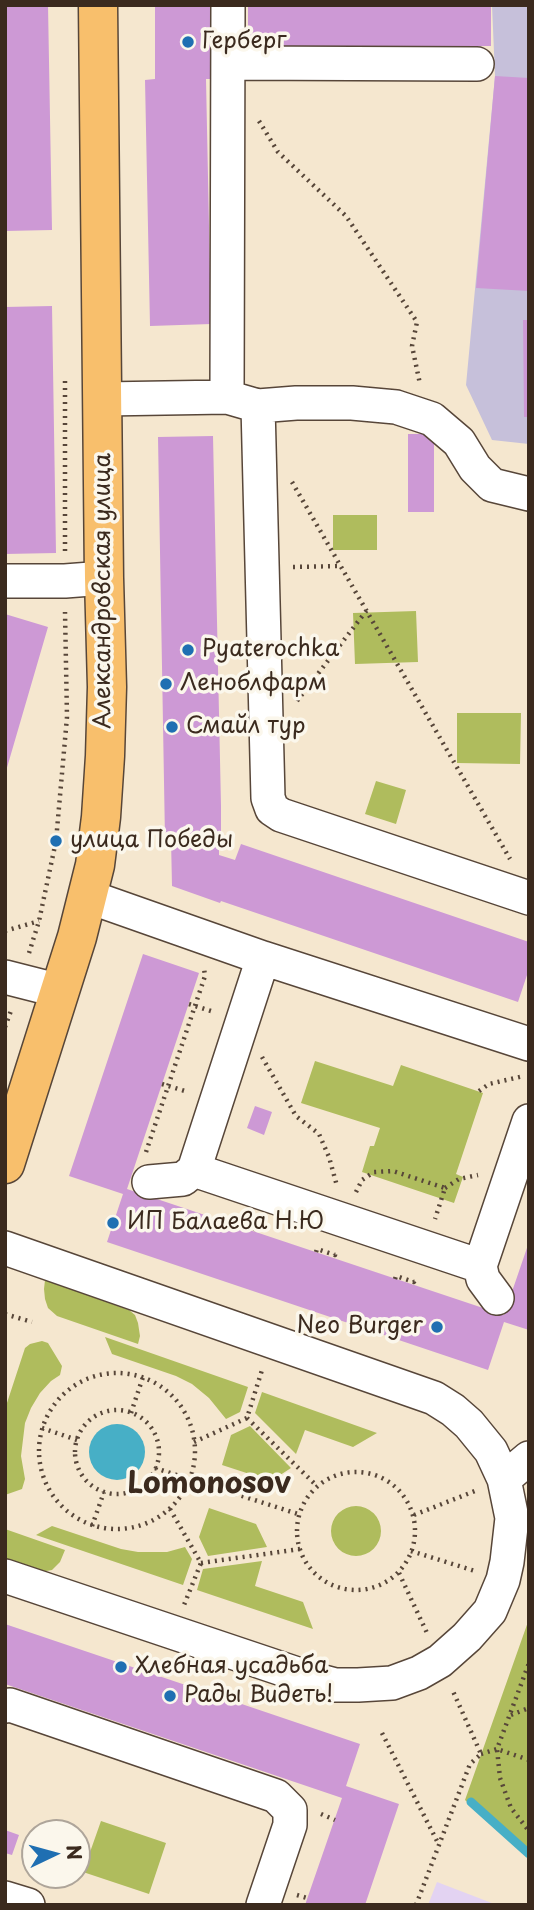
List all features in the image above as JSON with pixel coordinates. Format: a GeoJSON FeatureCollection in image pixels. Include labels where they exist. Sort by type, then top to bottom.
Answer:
{"type":"FeatureCollection","features":[{"type":"Feature","properties":{"kind":"main road","name":"Александровская улица"},"geometry":{"type":"LineString","coordinates":[[5,1164],[77,937],[95,865],[105,756],[107,687],[98,5]]}},
{"type":"Feature","properties":{"kind":"street"},"geometry":{"type":"LineString","coordinates":[[227,397],[229,5]]}},
{"type":"Feature","properties":{"kind":"street"},"geometry":{"type":"LineString","coordinates":[[229,63],[477,64]]}},
{"type":"Feature","properties":{"kind":"street"},"geometry":{"type":"LineString","coordinates":[[103,399],[227,397],[259,421]]}},
{"type":"Feature","properties":{"kind":"street"},"geometry":{"type":"LineString","coordinates":[[259,421],[296,402],[397,407],[432,419],[459,442],[475,468],[492,485],[529,494]]}},
{"type":"Feature","properties":{"kind":"street"},"geometry":{"type":"LineString","coordinates":[[259,421],[268,798],[272,809],[281,816],[529,898]]}},
{"type":"Feature","properties":{"kind":"street"},"geometry":{"type":"LineString","coordinates":[[5,581],[104,578]]}},
{"type":"Feature","properties":{"kind":"street"},"geometry":{"type":"LineString","coordinates":[[87,896],[263,958],[529,1044]]}},
{"type":"Feature","properties":{"kind":"street"},"geometry":{"type":"LineString","coordinates":[[149,1182],[183,1179],[194,1170],[263,958]]}},
{"type":"Feature","properties":{"kind":"street"},"geometry":{"type":"LineString","coordinates":[[13,979],[60,991]]}},
{"type":"Feature","properties":{"kind":"street"},"geometry":{"type":"LineString","coordinates":[[497,1298],[482,1279],[480,1266],[529,1121]]}},
{"type":"Feature","properties":{"kind":"street"},"geometry":{"type":"LineString","coordinates":[[194,1170],[480,1266]]}},
{"type":"Feature","properties":{"kind":"street"},"geometry":{"type":"LineString","coordinates":[[5,1248],[434,1398],[453,1410],[481,1437],[500,1467],[517,1469],[510,1543],[503,1580],[489,1611],[467,1637],[440,1661],[419,1673],[392,1683],[335,1685],[312,1679],[5,1576]]}},
{"type":"Feature","properties":{"kind":"street"},"geometry":{"type":"LineString","coordinates":[[5,1706],[10,1705],[276,1796],[290,1810],[290,1825],[263,1905]]}},
{"type":"Feature","properties":{"kind":"street"},"geometry":{"type":"LineString","coordinates":[[5,1898],[28,1905]]}},
{"type":"Feature","properties":{"kind":"path"},"geometry":{"type":"LineString","coordinates":[[259,120],[278,152],[346,216],[417,322],[412,346],[427,418]]}},
{"type":"Feature","properties":{"kind":"path"},"geometry":{"type":"LineString","coordinates":[[5,1027],[13,979],[39,921],[57,841],[67,717],[65,375]]}},
{"type":"Feature","properties":{"kind":"path"},"geometry":{"type":"LineString","coordinates":[[259,421],[285,471],[515,867]]}},
{"type":"Feature","properties":{"kind":"path"},"geometry":{"type":"LineString","coordinates":[[262,568],[341,566]]}},
{"type":"Feature","properties":{"kind":"path"},"geometry":{"type":"LineString","coordinates":[[266,729],[285,717],[367,610]]}},
{"type":"Feature","properties":{"kind":"path"},"geometry":{"type":"LineString","coordinates":[[5,931],[39,921]]}},
{"type":"Feature","properties":{"kind":"path"},"geometry":{"type":"LineString","coordinates":[[149,1182],[137,1177],[205,976]]}},
{"type":"Feature","properties":{"kind":"path"},"geometry":{"type":"LineString","coordinates":[[240,1029],[256,1047],[296,1116],[318,1133],[329,1157],[346,1221]]}},
{"type":"Feature","properties":{"kind":"path"},"geometry":{"type":"LineString","coordinates":[[479,1091],[489,1084],[529,1075]]}},
{"type":"Feature","properties":{"kind":"path"},"geometry":{"type":"LineString","coordinates":[[346,1221],[356,1190],[362,1180],[374,1172],[393,1171],[445,1188],[425,1248]]}},
{"type":"Feature","properties":{"kind":"path"},"geometry":{"type":"LineString","coordinates":[[236,1226],[237,1223],[249,1226]]}},
{"type":"Feature","properties":{"kind":"path"},"geometry":{"type":"LineString","coordinates":[[316,1252],[317,1249],[328,1253]]}},
{"type":"Feature","properties":{"kind":"path"},"geometry":{"type":"LineString","coordinates":[[395,1279],[396,1276],[408,1280]]}},
{"type":"Feature","properties":{"kind":"path"},"geometry":{"type":"LineString","coordinates":[[5,1314],[32,1322]]}},
{"type":"Feature","properties":{"kind":"path"},"geometry":{"type":"LineString","coordinates":[[194,1442],[247,1418],[271,1340]]}},
{"type":"Feature","properties":{"kind":"path"},"geometry":{"type":"LineString","coordinates":[[110,1373],[143,1377],[166,1390],[187,1417],[194,1442],[194,1465],[190,1480],[170,1509],[155,1520],[129,1528],[92,1526],[62,1507],[46,1485],[38,1457],[42,1429],[55,1403],[68,1390],[85,1380],[110,1373]]}},
{"type":"Feature","properties":{"kind":"path"},"geometry":{"type":"LineString","coordinates":[[131,1413],[143,1377]]}},
{"type":"Feature","properties":{"kind":"path"},"geometry":{"type":"LineString","coordinates":[[118,1410],[131,1413],[146,1423],[156,1438],[159,1451],[155,1468],[138,1488],[118,1494],[104,1492],[91,1485],[81,1474],[75,1455],[77,1440],[84,1426],[100,1414],[118,1410]]}},
{"type":"Feature","properties":{"kind":"path"},"geometry":{"type":"LineString","coordinates":[[247,1418],[317,1486]]}},
{"type":"Feature","properties":{"kind":"path"},"geometry":{"type":"LineString","coordinates":[[42,1429],[77,1440]]}},
{"type":"Feature","properties":{"kind":"path"},"geometry":{"type":"LineString","coordinates":[[155,1468],[298,1514]]}},
{"type":"Feature","properties":{"kind":"path"},"geometry":{"type":"LineString","coordinates":[[414,1515],[517,1469]]}},
{"type":"Feature","properties":{"kind":"path"},"geometry":{"type":"LineString","coordinates":[[361,1471],[388,1480],[400,1490],[414,1515],[416,1530],[411,1551],[398,1573],[372,1588],[356,1591],[340,1588],[313,1573],[304,1560],[296,1530],[298,1514],[306,1497],[317,1486],[332,1476],[361,1471]]}},
{"type":"Feature","properties":{"kind":"path"},"geometry":{"type":"LineString","coordinates":[[92,1526],[104,1492]]}},
{"type":"Feature","properties":{"kind":"path"},"geometry":{"type":"LineString","coordinates":[[170,1509],[201,1563]]}},
{"type":"Feature","properties":{"kind":"path"},"geometry":{"type":"LineString","coordinates":[[201,1563],[300,1549]]}},
{"type":"Feature","properties":{"kind":"path"},"geometry":{"type":"LineString","coordinates":[[411,1551],[503,1580]]}},
{"type":"Feature","properties":{"kind":"path"},"geometry":{"type":"LineString","coordinates":[[173,1633],[201,1563]]}},
{"type":"Feature","properties":{"kind":"path"},"geometry":{"type":"LineString","coordinates":[[398,1573],[481,1754]]}},
{"type":"Feature","properties":{"kind":"path"},"geometry":{"type":"LineString","coordinates":[[529,1663],[497,1749],[500,1778],[511,1808],[529,1831]]}},
{"type":"Feature","properties":{"kind":"path"},"geometry":{"type":"LineString","coordinates":[[510,1715],[529,1708]]}},
{"type":"Feature","properties":{"kind":"path"},"geometry":{"type":"LineString","coordinates":[[382,1733],[439,1846]]}},
{"type":"Feature","properties":{"kind":"path"},"geometry":{"type":"LineString","coordinates":[[416,1905],[470,1764],[481,1754],[497,1749],[529,1759]]}},
{"type":"Feature","properties":{"kind":"path"},"geometry":{"type":"LineString","coordinates":[[297,1895],[307,1898]]}},
{"type":"Feature","properties":{"kind":"shaded area"},"geometry":{"type":"Polygon","coordinates":[[[492,5],[529,5],[529,444],[492,440],[466,385],[495,76],[492,5]]]}},
{"type":"Feature","properties":{"kind":"shaded area"},"geometry":{"type":"Polygon","coordinates":[[[437,1882],[497,1905],[428,1905],[437,1882]]]}},
{"type":"Feature","properties":{"kind":"green space"},"geometry":{"type":"Polygon","coordinates":[[[333,515],[377,515],[377,550],[333,550],[333,515]]]}},
{"type":"Feature","properties":{"kind":"green space"},"geometry":{"type":"Polygon","coordinates":[[[416,611],[418,662],[355,664],[353,613],[416,611]]]}},
{"type":"Feature","properties":{"kind":"green space"},"geometry":{"type":"Polygon","coordinates":[[[457,713],[521,713],[520,764],[457,763],[457,713]]]}},
{"type":"Feature","properties":{"kind":"green space"},"geometry":{"type":"Polygon","coordinates":[[[376,781],[406,790],[396,824],[365,814],[376,781]]]}},
{"type":"Feature","properties":{"kind":"green space"},"geometry":{"type":"Polygon","coordinates":[[[315,1061],[393,1086],[401,1065],[483,1093],[456,1174],[463,1177],[454,1203],[362,1172],[370,1146],[374,1146],[380,1128],[301,1103],[315,1061]]]}},
{"type":"Feature","properties":{"kind":"green space"},"geometry":{"type":"Polygon","coordinates":[[[45,1280],[129,1310],[138,1323],[138,1344],[57,1316],[48,1308],[45,1299],[45,1280]]]}},
{"type":"Feature","properties":{"kind":"green space"},"geometry":{"type":"Polygon","coordinates":[[[105,1337],[248,1387],[240,1412],[226,1419],[209,1398],[192,1384],[112,1354],[105,1337]]]}},
{"type":"Feature","properties":{"kind":"green space"},"geometry":{"type":"Polygon","coordinates":[[[42,1341],[48,1343],[62,1366],[60,1375],[40,1393],[25,1423],[21,1456],[25,1479],[22,1489],[5,1495],[5,1409],[25,1348],[42,1341]]]}},
{"type":"Feature","properties":{"kind":"green space"},"geometry":{"type":"Polygon","coordinates":[[[262,1392],[377,1433],[353,1447],[305,1430],[296,1454],[255,1413],[262,1392]]]}},
{"type":"Feature","properties":{"kind":"green space"},"geometry":{"type":"Polygon","coordinates":[[[250,1426],[291,1468],[271,1481],[222,1465],[231,1435],[250,1426]]]}},
{"type":"Feature","properties":{"kind":"green space"},"geometry":{"type":"Polygon","coordinates":[[[356,1506],[374,1513],[381,1531],[374,1549],[356,1556],[338,1549],[331,1531],[338,1513],[356,1506]]]}},
{"type":"Feature","properties":{"kind":"green space"},"geometry":{"type":"Polygon","coordinates":[[[209,1508],[256,1524],[267,1547],[208,1556],[199,1537],[209,1508]]]}},
{"type":"Feature","properties":{"kind":"green space"},"geometry":{"type":"Polygon","coordinates":[[[52,1526],[138,1552],[167,1552],[185,1547],[192,1559],[183,1585],[36,1535],[52,1526]]]}},
{"type":"Feature","properties":{"kind":"green space"},"geometry":{"type":"Polygon","coordinates":[[[5,1529],[65,1550],[60,1562],[52,1570],[41,1572],[5,1562],[5,1529]]]}},
{"type":"Feature","properties":{"kind":"green space"},"geometry":{"type":"Polygon","coordinates":[[[262,1561],[255,1586],[303,1602],[313,1629],[197,1590],[203,1569],[262,1561]]]}},
{"type":"Feature","properties":{"kind":"green space"},"geometry":{"type":"Polygon","coordinates":[[[529,1619],[529,1858],[465,1800],[529,1619]]]}},
{"type":"Feature","properties":{"kind":"green space"},"geometry":{"type":"Polygon","coordinates":[[[101,1821],[166,1843],[149,1894],[91,1875],[91,1849],[101,1821]]]}},
{"type":"Feature","properties":{"kind":"water"},"geometry":{"type":"Polygon","coordinates":[[[112,1424],[122,1424],[137,1432],[143,1441],[143,1463],[137,1472],[122,1480],[112,1480],[94,1468],[89,1457],[89,1447],[101,1429],[112,1424]]]}},
{"type":"Feature","properties":{"kind":"building"},"geometry":{"type":"Polygon","coordinates":[[[5,5],[48,5],[52,230],[5,231],[5,5]]]}},
{"type":"Feature","properties":{"kind":"building"},"geometry":{"type":"Polygon","coordinates":[[[155,5],[220,5],[221,79],[206,79],[211,324],[150,326],[145,80],[155,79],[155,5]]]}},
{"type":"Feature","properties":{"kind":"building"},"geometry":{"type":"Polygon","coordinates":[[[248,5],[491,5],[491,46],[248,47],[248,5]]]}},
{"type":"Feature","properties":{"kind":"building"},"geometry":{"type":"Polygon","coordinates":[[[495,76],[529,78],[529,291],[476,288],[495,76]]]}},
{"type":"Feature","properties":{"kind":"building"},"geometry":{"type":"Polygon","coordinates":[[[52,306],[56,553],[5,554],[5,307],[52,306]]]}},
{"type":"Feature","properties":{"kind":"building"},"geometry":{"type":"Polygon","coordinates":[[[523,320],[529,320],[529,417],[524,417],[523,320]]]}},
{"type":"Feature","properties":{"kind":"building"},"geometry":{"type":"Polygon","coordinates":[[[408,434],[434,434],[434,512],[408,512],[408,434]]]}},
{"type":"Feature","properties":{"kind":"building"},"geometry":{"type":"Polygon","coordinates":[[[213,436],[221,806],[219,855],[235,860],[241,844],[529,942],[529,969],[518,1002],[172,886],[171,839],[165,839],[158,437],[213,436]]]}},
{"type":"Feature","properties":{"kind":"building"},"geometry":{"type":"Polygon","coordinates":[[[5,614],[48,627],[6,771],[5,771],[5,614]]]}},
{"type":"Feature","properties":{"kind":"building"},"geometry":{"type":"Polygon","coordinates":[[[143,954],[199,973],[127,1189],[504,1315],[529,1242],[529,1330],[504,1322],[488,1370],[107,1242],[123,1194],[69,1176],[143,954]]]}},
{"type":"Feature","properties":{"kind":"building"},"geometry":{"type":"Polygon","coordinates":[[[255,1106],[272,1112],[264,1135],[247,1128],[255,1106]]]}},
{"type":"Feature","properties":{"kind":"building"},"geometry":{"type":"Polygon","coordinates":[[[5,1624],[360,1744],[346,1786],[399,1804],[365,1905],[305,1905],[342,1798],[5,1684],[5,1624]]]}},
{"type":"Feature","properties":{"kind":"building"},"geometry":{"type":"Polygon","coordinates":[[[5,1830],[19,1835],[12,1855],[5,1853],[5,1830]]]}},
{"type":"Feature","properties":{"kind":"waterway"},"geometry":{"type":"LineString","coordinates":[[471,1802],[529,1854]]}},
{"type":"Feature","properties":{"kind":"place","name":"Герберг"},"geometry":{"type":"Point","coordinates":[188,42]}},
{"type":"Feature","properties":{"kind":"place","name":"Pyaterochka"},"geometry":{"type":"Point","coordinates":[188,650]}},
{"type":"Feature","properties":{"kind":"place","name":"Леноблфарм"},"geometry":{"type":"Point","coordinates":[166,684]}},
{"type":"Feature","properties":{"kind":"place","name":"Смайл тур"},"geometry":{"type":"Point","coordinates":[172,727]}},
{"type":"Feature","properties":{"kind":"place","name":"улица Победы"},"geometry":{"type":"Point","coordinates":[56,841]}},
{"type":"Feature","properties":{"kind":"place","name":"ИП Балаева Н.Ю"},"geometry":{"type":"Point","coordinates":[113,1223]}},
{"type":"Feature","properties":{"kind":"place","name":"Neo Burger"},"geometry":{"type":"Point","coordinates":[437,1327]}},
{"type":"Feature","properties":{"kind":"place","name":"Хлебная усадьба"},"geometry":{"type":"Point","coordinates":[121,1667]}},
{"type":"Feature","properties":{"kind":"place","name":"Рады Видеть!"},"geometry":{"type":"Point","coordinates":[170,1696]}},
{"type":"Feature","properties":{"kind":"district","name":"Lomonosov"},"geometry":{"type":"Point","coordinates":[209,1485]}}]}
